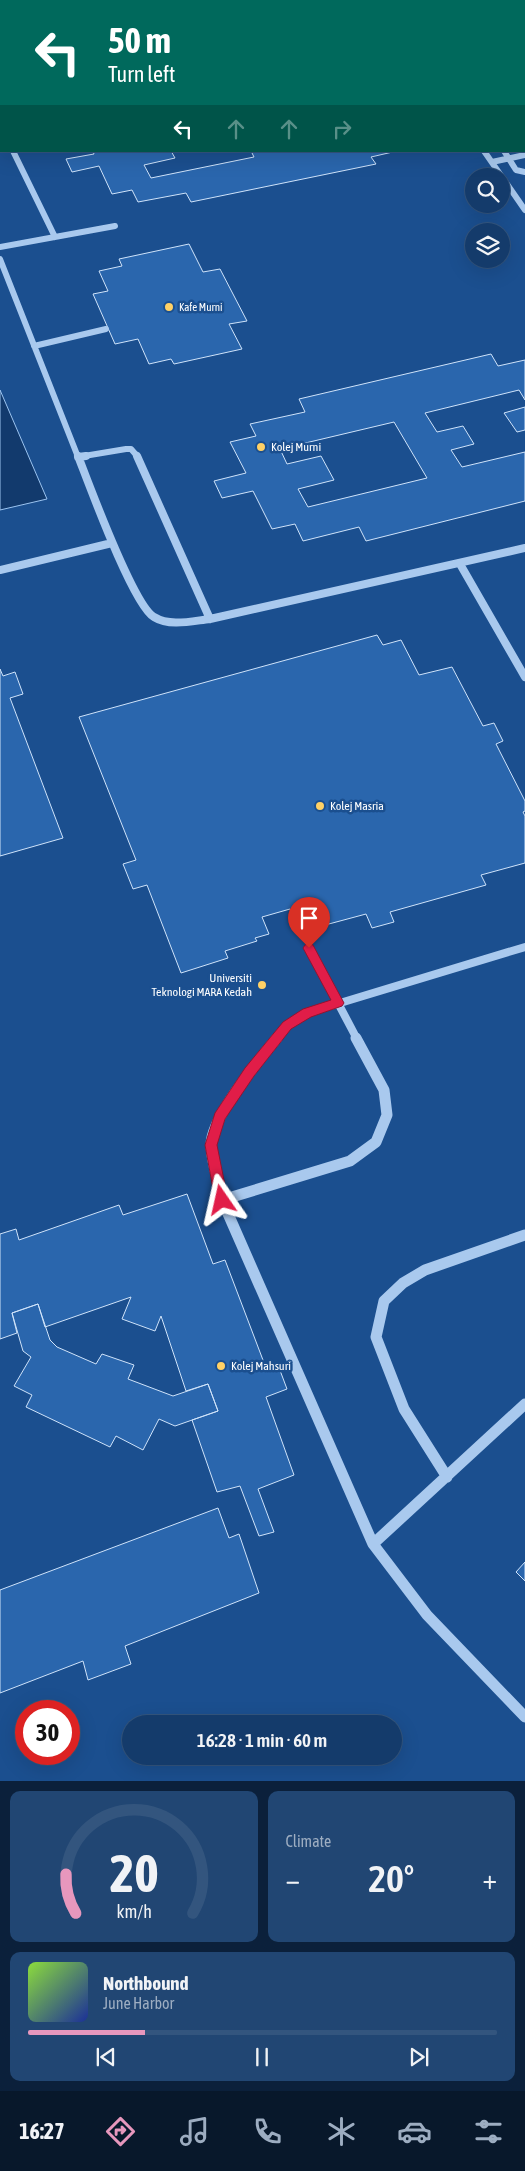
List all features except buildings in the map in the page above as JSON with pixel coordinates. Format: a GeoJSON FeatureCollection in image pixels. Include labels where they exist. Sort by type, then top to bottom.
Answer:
{"type":"FeatureCollection","features":[{"type":"Feature","properties":{"kind":"street"},"geometry":{"type":"LineString","coordinates":[[485,152],[525,210]]}},
{"type":"Feature","properties":{"kind":"street"},"geometry":{"type":"LineString","coordinates":[[505,152],[516,170],[525,172]]}},
{"type":"Feature","properties":{"kind":"street"},"geometry":{"type":"LineString","coordinates":[[492,162],[525,155]]}},
{"type":"Feature","properties":{"kind":"street"},"geometry":{"type":"LineString","coordinates":[[0,247],[115,226]]}},
{"type":"Feature","properties":{"kind":"street"},"geometry":{"type":"LineString","coordinates":[[0,259],[112,543],[142,605],[153,617],[178,623],[210,619],[525,548]]}},
{"type":"Feature","properties":{"kind":"street"},"geometry":{"type":"LineString","coordinates":[[34,346],[106,329]]}},
{"type":"Feature","properties":{"kind":"street"},"geometry":{"type":"LineString","coordinates":[[0,570],[112,543]]}},
{"type":"Feature","properties":{"kind":"street"},"geometry":{"type":"LineString","coordinates":[[460,564],[525,677]]}},
{"type":"Feature","properties":{"kind":"street"},"geometry":{"type":"LineString","coordinates":[[525,947],[307,1013],[287,1026],[250,1072],[220,1117],[211,1145],[222,1200],[373,1544],[427,1615],[525,1716]]}},
{"type":"Feature","properties":{"kind":"street"},"geometry":{"type":"LineString","coordinates":[[222,1200],[350,1160],[376,1142],[387,1115],[384,1090],[309,948]]}},
{"type":"Feature","properties":{"kind":"street"},"geometry":{"type":"LineString","coordinates":[[447,1477],[404,1409],[376,1336],[384,1301],[403,1283],[425,1270],[525,1235]]}},
{"type":"Feature","properties":{"kind":"street"},"geometry":{"type":"LineString","coordinates":[[373,1544],[525,1404]]}},
{"type":"Feature","properties":{"kind":"lane"},"geometry":{"type":"LineString","coordinates":[[13,152],[55,237]]}},
{"type":"Feature","properties":{"kind":"lane"},"geometry":{"type":"LineString","coordinates":[[78,457],[130,449],[139,458],[210,619]]}},
{"type":"Feature","properties":{"kind":"water"},"geometry":{"type":"Polygon","coordinates":[[[0,390],[47,499],[0,510],[0,390]]]}},
{"type":"Feature","properties":{"kind":"place","name":"Kafe Murni"},"geometry":{"type":"Point","coordinates":[169,307]}},
{"type":"Feature","properties":{"kind":"place","name":"Kolej Murni"},"geometry":{"type":"Point","coordinates":[261,447]}},
{"type":"Feature","properties":{"kind":"place","name":"Kolej Masria"},"geometry":{"type":"Point","coordinates":[320,806]}},
{"type":"Feature","properties":{"kind":"place","name":"Universiti Teknologi MARA Kedah"},"geometry":{"type":"Point","coordinates":[262,985]}},
{"type":"Feature","properties":{"kind":"place","name":"Kolej Mahsuri"},"geometry":{"type":"Point","coordinates":[221,1366]}},
{"type":"Feature","properties":{"kind":"route"},"geometry":{"type":"LineString","coordinates":[[222,1200],[211,1145],[220,1117],[250,1072],[287,1026],[307,1013],[338,1003],[309,948]]}}]}
